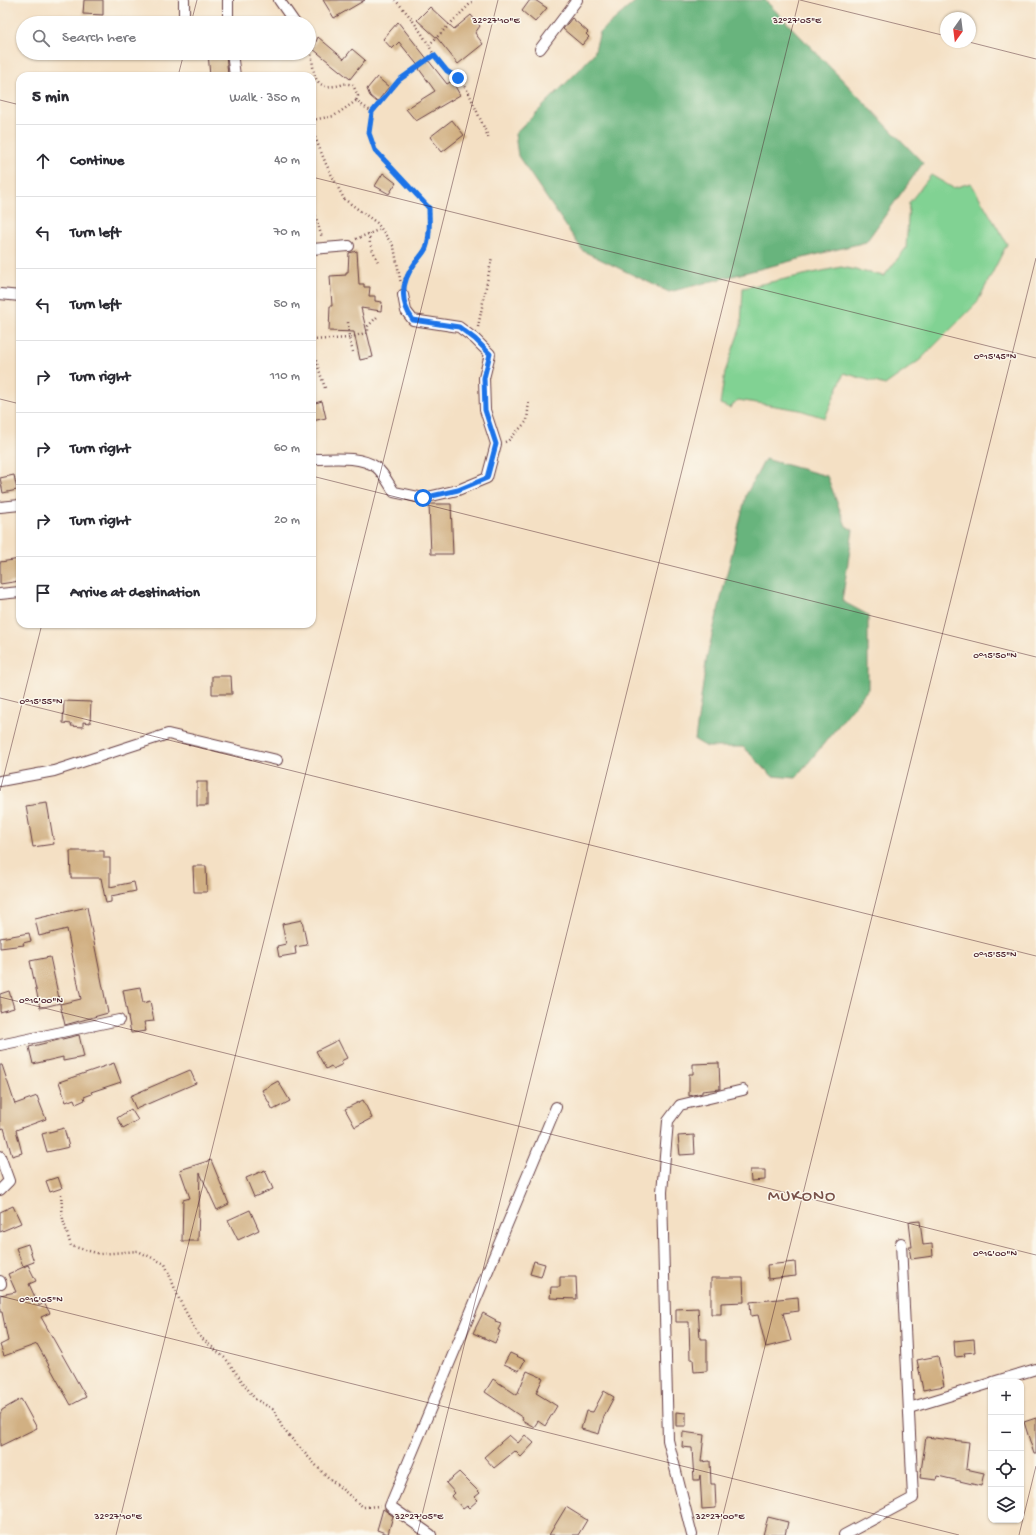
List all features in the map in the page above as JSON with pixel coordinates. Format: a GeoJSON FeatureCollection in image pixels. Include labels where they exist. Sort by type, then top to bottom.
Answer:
{"type":"FeatureCollection","features":[{"type":"Feature","properties":{"kind":"street"},"geometry":{"type":"LineString","coordinates":[[184,0],[184,16]]}},
{"type":"Feature","properties":{"kind":"street"},"geometry":{"type":"LineString","coordinates":[[228,0],[228,16]]}},
{"type":"Feature","properties":{"kind":"street"},"geometry":{"type":"LineString","coordinates":[[279,0],[289,16]]}},
{"type":"Feature","properties":{"kind":"street"},"geometry":{"type":"LineString","coordinates":[[540,49],[577,0]]}},
{"type":"Feature","properties":{"kind":"street"},"geometry":{"type":"LineString","coordinates":[[233,60],[234,72]]}},
{"type":"Feature","properties":{"kind":"street"},"geometry":{"type":"LineString","coordinates":[[316,249],[349,246]]}},
{"type":"Feature","properties":{"kind":"street"},"geometry":{"type":"LineString","coordinates":[[0,294],[16,296]]}},
{"type":"Feature","properties":{"kind":"street"},"geometry":{"type":"LineString","coordinates":[[316,459],[345,459],[365,462],[377,468],[394,492],[423,498],[458,490],[487,478],[496,444],[485,410],[484,378],[490,354],[475,339],[459,327],[413,320],[406,311],[403,295]]}},
{"type":"Feature","properties":{"kind":"street"},"geometry":{"type":"LineString","coordinates":[[0,507],[16,505]]}},
{"type":"Feature","properties":{"kind":"street"},"geometry":{"type":"LineString","coordinates":[[0,594],[16,592]]}},
{"type":"Feature","properties":{"kind":"street"},"geometry":{"type":"LineString","coordinates":[[0,781],[54,771],[168,734],[277,760]]}},
{"type":"Feature","properties":{"kind":"street"},"geometry":{"type":"LineString","coordinates":[[0,1045],[118,1020]]}},
{"type":"Feature","properties":{"kind":"street"},"geometry":{"type":"LineString","coordinates":[[692,1535],[668,1440],[662,1192],[668,1122],[680,1105],[743,1090]]}},
{"type":"Feature","properties":{"kind":"street"},"geometry":{"type":"LineString","coordinates":[[431,1535],[390,1506],[556,1107]]}},
{"type":"Feature","properties":{"kind":"street"},"geometry":{"type":"LineString","coordinates":[[0,1156],[9,1181],[0,1190]]}},
{"type":"Feature","properties":{"kind":"street"},"geometry":{"type":"LineString","coordinates":[[844,1535],[913,1498],[901,1244]]}},
{"type":"Feature","properties":{"kind":"street"},"geometry":{"type":"LineString","coordinates":[[1002,1379],[1036,1369]]}},
{"type":"Feature","properties":{"kind":"street"},"geometry":{"type":"LineString","coordinates":[[909,1408],[988,1383]]}},
{"type":"Feature","properties":{"kind":"path"},"geometry":{"type":"LineString","coordinates":[[395,0],[406,12],[429,45],[434,55],[447,71],[458,78],[468,91],[489,139]]}},
{"type":"Feature","properties":{"kind":"path"},"geometry":{"type":"LineString","coordinates":[[429,45],[474,0]]}},
{"type":"Feature","properties":{"kind":"path"},"geometry":{"type":"LineString","coordinates":[[403,295],[404,280],[426,248],[429,228],[429,208],[375,150],[369,133],[372,112],[399,80],[434,55]]}},
{"type":"Feature","properties":{"kind":"path"},"geometry":{"type":"LineString","coordinates":[[311,60],[314,72]]}},
{"type":"Feature","properties":{"kind":"path"},"geometry":{"type":"LineString","coordinates":[[316,80],[320,84],[335,86],[344,82],[354,85],[358,96],[356,100],[334,116],[316,119]]}},
{"type":"Feature","properties":{"kind":"path"},"geometry":{"type":"LineString","coordinates":[[356,100],[372,112]]}},
{"type":"Feature","properties":{"kind":"path"},"geometry":{"type":"LineString","coordinates":[[316,140],[326,164],[344,199],[377,223],[394,247],[403,295]]}},
{"type":"Feature","properties":{"kind":"path"},"geometry":{"type":"LineString","coordinates":[[316,218],[325,248]]}},
{"type":"Feature","properties":{"kind":"path"},"geometry":{"type":"LineString","coordinates":[[349,246],[354,239],[381,229]]}},
{"type":"Feature","properties":{"kind":"path"},"geometry":{"type":"LineString","coordinates":[[369,234],[370,244],[378,262]]}},
{"type":"Feature","properties":{"kind":"path"},"geometry":{"type":"LineString","coordinates":[[475,339],[492,257]]}},
{"type":"Feature","properties":{"kind":"path"},"geometry":{"type":"LineString","coordinates":[[316,340],[349,338],[368,332],[368,326],[378,316]]}},
{"type":"Feature","properties":{"kind":"path"},"geometry":{"type":"LineString","coordinates":[[348,322],[349,338],[353,352]]}},
{"type":"Feature","properties":{"kind":"path"},"geometry":{"type":"LineString","coordinates":[[316,361],[325,388]]}},
{"type":"Feature","properties":{"kind":"path"},"geometry":{"type":"LineString","coordinates":[[496,444],[508,441],[527,421],[529,400]]}},
{"type":"Feature","properties":{"kind":"path"},"geometry":{"type":"LineString","coordinates":[[61,1194],[63,1220],[71,1246],[100,1254],[138,1251],[165,1264],[179,1299],[198,1335],[226,1359],[255,1399],[274,1410],[283,1429],[322,1472],[364,1507],[390,1506]]}},
{"type":"Feature","properties":{"kind":"green space"},"geometry":{"type":"Polygon","coordinates":[[[637,0],[765,0],[923,163],[866,242],[669,292],[583,251],[518,156],[515,134],[594,53],[600,32],[637,0]]]}},
{"type":"Feature","properties":{"kind":"green space"},"geometry":{"type":"Polygon","coordinates":[[[931,175],[953,188],[971,183],[1007,244],[977,303],[920,360],[885,385],[844,373],[825,418],[800,410],[738,400],[730,408],[720,404],[725,372],[741,326],[743,288],[841,267],[884,276],[906,248],[909,203],[931,175]]]}},
{"type":"Feature","properties":{"kind":"green space"},"geometry":{"type":"Polygon","coordinates":[[[765,459],[827,476],[846,526],[853,530],[842,601],[868,615],[868,689],[796,778],[772,776],[743,747],[707,747],[695,740],[707,656],[746,495],[765,459]]]}},
{"type":"Feature","properties":{"kind":"building"},"geometry":{"type":"Polygon","coordinates":[[[84,0],[103,0],[103,15],[83,14],[84,0]]]}},
{"type":"Feature","properties":{"kind":"building"},"geometry":{"type":"Polygon","coordinates":[[[323,0],[365,0],[334,18],[323,0]]]}},
{"type":"Feature","properties":{"kind":"building"},"geometry":{"type":"Polygon","coordinates":[[[530,0],[535,0],[547,8],[535,22],[522,11],[530,0]]]}},
{"type":"Feature","properties":{"kind":"building"},"geometry":{"type":"Polygon","coordinates":[[[430,7],[454,29],[471,15],[480,26],[475,33],[483,44],[458,64],[437,38],[417,20],[430,7]]]}},
{"type":"Feature","properties":{"kind":"building"},"geometry":{"type":"Polygon","coordinates":[[[572,18],[588,32],[586,34],[589,37],[582,45],[563,29],[572,18]]]}},
{"type":"Feature","properties":{"kind":"building"},"geometry":{"type":"Polygon","coordinates":[[[398,22],[447,84],[452,81],[460,95],[416,121],[406,109],[435,91],[419,69],[420,68],[399,42],[392,49],[383,39],[398,22]]]}},
{"type":"Feature","properties":{"kind":"building"},"geometry":{"type":"Polygon","coordinates":[[[318,37],[344,59],[352,49],[365,60],[350,79],[316,51],[316,42],[318,37]]]}},
{"type":"Feature","properties":{"kind":"building"},"geometry":{"type":"Polygon","coordinates":[[[209,60],[227,60],[228,72],[210,72],[209,60]]]}},
{"type":"Feature","properties":{"kind":"building"},"geometry":{"type":"Polygon","coordinates":[[[377,77],[389,87],[377,102],[370,96],[367,89],[377,77]]]}},
{"type":"Feature","properties":{"kind":"building"},"geometry":{"type":"Polygon","coordinates":[[[452,120],[464,135],[442,152],[430,137],[452,120]]]}},
{"type":"Feature","properties":{"kind":"building"},"geometry":{"type":"Polygon","coordinates":[[[383,173],[396,183],[389,194],[375,186],[383,173]]]}},
{"type":"Feature","properties":{"kind":"building"},"geometry":{"type":"Polygon","coordinates":[[[357,251],[359,284],[364,284],[364,287],[370,287],[369,296],[375,296],[375,301],[382,302],[381,311],[361,308],[373,357],[360,360],[354,332],[329,331],[330,306],[332,306],[330,276],[346,275],[346,272],[348,272],[349,253],[357,251]]]}},
{"type":"Feature","properties":{"kind":"building"},"geometry":{"type":"Polygon","coordinates":[[[322,401],[326,418],[316,420],[316,403],[322,401]]]}},
{"type":"Feature","properties":{"kind":"building"},"geometry":{"type":"Polygon","coordinates":[[[14,475],[16,490],[3,493],[0,478],[14,475]]]}},
{"type":"Feature","properties":{"kind":"building"},"geometry":{"type":"Polygon","coordinates":[[[429,504],[451,504],[453,554],[431,554],[429,504]]]}},
{"type":"Feature","properties":{"kind":"building"},"geometry":{"type":"Polygon","coordinates":[[[16,560],[16,582],[0,584],[0,562],[16,560]]]}},
{"type":"Feature","properties":{"kind":"building"},"geometry":{"type":"Polygon","coordinates":[[[212,676],[231,676],[232,694],[212,694],[212,676]]]}},
{"type":"Feature","properties":{"kind":"building"},"geometry":{"type":"Polygon","coordinates":[[[64,701],[91,702],[90,723],[83,722],[83,727],[71,726],[72,724],[63,723],[64,701]]]}},
{"type":"Feature","properties":{"kind":"building"},"geometry":{"type":"Polygon","coordinates":[[[197,782],[207,782],[207,806],[197,806],[197,782]]]}},
{"type":"Feature","properties":{"kind":"building"},"geometry":{"type":"Polygon","coordinates":[[[47,803],[54,844],[33,847],[26,806],[47,803]]]}},
{"type":"Feature","properties":{"kind":"building"},"geometry":{"type":"Polygon","coordinates":[[[70,851],[104,851],[104,858],[110,858],[110,887],[134,882],[136,891],[111,896],[111,902],[106,903],[101,878],[71,878],[70,851]]]}},
{"type":"Feature","properties":{"kind":"building"},"geometry":{"type":"Polygon","coordinates":[[[193,866],[206,866],[207,892],[194,892],[193,866]]]}},
{"type":"Feature","properties":{"kind":"building"},"geometry":{"type":"Polygon","coordinates":[[[87,907],[108,1013],[65,1025],[60,1004],[81,999],[67,929],[39,936],[35,919],[87,907]]]}},
{"type":"Feature","properties":{"kind":"building"},"geometry":{"type":"Polygon","coordinates":[[[302,920],[307,945],[295,947],[296,954],[279,957],[277,946],[286,944],[282,924],[302,920]]]}},
{"type":"Feature","properties":{"kind":"building"},"geometry":{"type":"Polygon","coordinates":[[[29,933],[31,941],[23,943],[24,945],[0,948],[0,938],[29,933]]]}},
{"type":"Feature","properties":{"kind":"building"},"geometry":{"type":"Polygon","coordinates":[[[50,957],[60,1003],[40,1008],[30,961],[50,957]]]}},
{"type":"Feature","properties":{"kind":"building"},"geometry":{"type":"Polygon","coordinates":[[[140,987],[143,1003],[150,1001],[154,1021],[144,1022],[146,1031],[131,1033],[123,990],[140,987]]]}},
{"type":"Feature","properties":{"kind":"building"},"geometry":{"type":"Polygon","coordinates":[[[9,991],[14,1008],[0,1012],[0,994],[9,991]]]}},
{"type":"Feature","properties":{"kind":"building"},"geometry":{"type":"Polygon","coordinates":[[[79,1035],[84,1057],[63,1061],[63,1057],[33,1064],[29,1047],[79,1035]]]}},
{"type":"Feature","properties":{"kind":"building"},"geometry":{"type":"Polygon","coordinates":[[[338,1040],[347,1058],[341,1061],[343,1064],[333,1069],[331,1066],[326,1069],[316,1051],[338,1040]]]}},
{"type":"Feature","properties":{"kind":"building"},"geometry":{"type":"Polygon","coordinates":[[[114,1063],[121,1082],[91,1092],[92,1094],[84,1097],[85,1100],[76,1104],[74,1099],[66,1102],[59,1082],[114,1063]]]}},
{"type":"Feature","properties":{"kind":"building"},"geometry":{"type":"Polygon","coordinates":[[[719,1063],[720,1089],[702,1091],[702,1093],[689,1096],[689,1074],[693,1074],[693,1064],[719,1063]]]}},
{"type":"Feature","properties":{"kind":"building"},"geometry":{"type":"Polygon","coordinates":[[[0,1065],[2,1065],[15,1104],[37,1096],[46,1119],[16,1130],[22,1153],[12,1156],[4,1128],[0,1129],[0,1065]]]}},
{"type":"Feature","properties":{"kind":"building"},"geometry":{"type":"Polygon","coordinates":[[[190,1070],[196,1083],[136,1109],[130,1096],[190,1070]]]}},
{"type":"Feature","properties":{"kind":"building"},"geometry":{"type":"Polygon","coordinates":[[[278,1081],[290,1101],[273,1110],[262,1090],[278,1081]]]}},
{"type":"Feature","properties":{"kind":"building"},"geometry":{"type":"Polygon","coordinates":[[[363,1100],[372,1118],[355,1127],[345,1109],[363,1100]]]}},
{"type":"Feature","properties":{"kind":"building"},"geometry":{"type":"Polygon","coordinates":[[[131,1109],[138,1120],[123,1128],[117,1118],[131,1109]]]}},
{"type":"Feature","properties":{"kind":"building"},"geometry":{"type":"Polygon","coordinates":[[[64,1128],[69,1147],[47,1152],[42,1134],[64,1128]]]}},
{"type":"Feature","properties":{"kind":"building"},"geometry":{"type":"Polygon","coordinates":[[[694,1135],[695,1154],[680,1155],[678,1136],[694,1135]]]}},
{"type":"Feature","properties":{"kind":"building"},"geometry":{"type":"Polygon","coordinates":[[[211,1160],[229,1204],[217,1210],[200,1173],[198,1241],[182,1241],[183,1200],[190,1198],[180,1170],[211,1160]]]}},
{"type":"Feature","properties":{"kind":"building"},"geometry":{"type":"Polygon","coordinates":[[[265,1170],[273,1189],[254,1197],[246,1178],[265,1170]]]}},
{"type":"Feature","properties":{"kind":"building"},"geometry":{"type":"Polygon","coordinates":[[[750,1170],[765,1170],[765,1180],[751,1181],[750,1170]]]}},
{"type":"Feature","properties":{"kind":"building"},"geometry":{"type":"Polygon","coordinates":[[[58,1177],[62,1188],[50,1192],[46,1181],[58,1177]]]}},
{"type":"Feature","properties":{"kind":"building"},"geometry":{"type":"Polygon","coordinates":[[[13,1206],[21,1223],[0,1232],[0,1212],[13,1206]]]}},
{"type":"Feature","properties":{"kind":"building"},"geometry":{"type":"Polygon","coordinates":[[[250,1210],[259,1230],[238,1240],[228,1220],[250,1210]]]}},
{"type":"Feature","properties":{"kind":"building"},"geometry":{"type":"Polygon","coordinates":[[[920,1221],[923,1245],[932,1244],[933,1256],[911,1259],[909,1247],[912,1247],[909,1222],[920,1221]]]}},
{"type":"Feature","properties":{"kind":"building"},"geometry":{"type":"Polygon","coordinates":[[[28,1244],[34,1262],[23,1266],[16,1248],[28,1244]]]}},
{"type":"Feature","properties":{"kind":"building"},"geometry":{"type":"Polygon","coordinates":[[[534,1261],[545,1264],[541,1277],[530,1274],[534,1261]]]}},
{"type":"Feature","properties":{"kind":"building"},"geometry":{"type":"Polygon","coordinates":[[[795,1262],[796,1276],[768,1279],[767,1265],[795,1262]]]}},
{"type":"Feature","properties":{"kind":"building"},"geometry":{"type":"Polygon","coordinates":[[[28,1265],[36,1281],[29,1284],[39,1306],[44,1303],[50,1313],[41,1317],[86,1397],[71,1405],[37,1344],[4,1356],[0,1345],[8,1341],[2,1312],[0,1312],[0,1295],[16,1292],[8,1274],[28,1265]]]}},
{"type":"Feature","properties":{"kind":"building"},"geometry":{"type":"Polygon","coordinates":[[[560,1277],[576,1277],[577,1299],[550,1298],[551,1287],[560,1287],[560,1277]]]}},
{"type":"Feature","properties":{"kind":"building"},"geometry":{"type":"Polygon","coordinates":[[[711,1278],[743,1278],[744,1302],[721,1303],[721,1314],[711,1314],[711,1278]]]}},
{"type":"Feature","properties":{"kind":"building"},"geometry":{"type":"Polygon","coordinates":[[[798,1297],[799,1311],[783,1313],[791,1341],[766,1347],[758,1315],[751,1316],[750,1302],[798,1297]]]}},
{"type":"Feature","properties":{"kind":"building"},"geometry":{"type":"Polygon","coordinates":[[[698,1308],[700,1339],[707,1339],[707,1371],[694,1372],[693,1359],[690,1359],[689,1322],[676,1322],[676,1309],[698,1308]]]}},
{"type":"Feature","properties":{"kind":"building"},"geometry":{"type":"Polygon","coordinates":[[[483,1313],[496,1320],[495,1322],[501,1324],[495,1343],[473,1333],[483,1313]]]}},
{"type":"Feature","properties":{"kind":"building"},"geometry":{"type":"Polygon","coordinates":[[[974,1339],[975,1352],[964,1353],[965,1356],[955,1357],[954,1341],[974,1339]]]}},
{"type":"Feature","properties":{"kind":"building"},"geometry":{"type":"Polygon","coordinates":[[[510,1353],[525,1360],[519,1371],[504,1364],[510,1353]]]}},
{"type":"Feature","properties":{"kind":"building"},"geometry":{"type":"Polygon","coordinates":[[[938,1356],[944,1386],[923,1390],[917,1360],[938,1356]]]}},
{"type":"Feature","properties":{"kind":"building"},"geometry":{"type":"Polygon","coordinates":[[[527,1371],[543,1378],[536,1393],[557,1406],[545,1426],[538,1421],[534,1427],[522,1420],[523,1418],[485,1392],[493,1379],[517,1395],[527,1371]]]}},
{"type":"Feature","properties":{"kind":"building"},"geometry":{"type":"Polygon","coordinates":[[[604,1391],[614,1397],[604,1416],[599,1434],[581,1429],[586,1411],[593,1412],[604,1391]]]}},
{"type":"Feature","properties":{"kind":"building"},"geometry":{"type":"Polygon","coordinates":[[[21,1399],[37,1428],[0,1446],[0,1414],[2,1410],[21,1399]]]}},
{"type":"Feature","properties":{"kind":"building"},"geometry":{"type":"Polygon","coordinates":[[[676,1412],[686,1413],[686,1426],[676,1426],[676,1412]]]}},
{"type":"Feature","properties":{"kind":"building"},"geometry":{"type":"Polygon","coordinates":[[[1036,1418],[1036,1454],[1034,1454],[1024,1422],[1036,1418]]]}},
{"type":"Feature","properties":{"kind":"building"},"geometry":{"type":"Polygon","coordinates":[[[683,1432],[704,1435],[701,1462],[710,1461],[711,1484],[715,1484],[716,1508],[702,1509],[700,1475],[699,1480],[694,1480],[692,1448],[682,1447],[683,1432]]]}},
{"type":"Feature","properties":{"kind":"building"},"geometry":{"type":"Polygon","coordinates":[[[509,1435],[518,1443],[525,1435],[534,1443],[521,1457],[515,1451],[494,1468],[484,1457],[509,1435]]]}},
{"type":"Feature","properties":{"kind":"building"},"geometry":{"type":"Polygon","coordinates":[[[926,1437],[969,1442],[966,1469],[984,1473],[981,1486],[938,1476],[937,1480],[920,1478],[926,1437]]]}},
{"type":"Feature","properties":{"kind":"building"},"geometry":{"type":"Polygon","coordinates":[[[459,1472],[480,1493],[475,1497],[478,1500],[469,1508],[467,1506],[463,1509],[452,1496],[455,1493],[446,1483],[459,1472]]]}},
{"type":"Feature","properties":{"kind":"building"},"geometry":{"type":"Polygon","coordinates":[[[566,1507],[587,1520],[578,1535],[549,1535],[566,1507]]]}},
{"type":"Feature","properties":{"kind":"building"},"geometry":{"type":"Polygon","coordinates":[[[383,1509],[393,1516],[388,1534],[377,1530],[383,1509]]]}},
{"type":"Feature","properties":{"kind":"building"},"geometry":{"type":"Polygon","coordinates":[[[768,1517],[788,1522],[785,1535],[763,1535],[768,1517]]]}},
{"type":"Feature","properties":{"kind":"district","name":"MUKONO"},"geometry":{"type":"Point","coordinates":[802,1197]}},
{"type":"Feature","properties":{"kind":"route"},"geometry":{"type":"LineString","coordinates":[[423,498],[458,490],[487,478],[496,444],[485,410],[484,378],[490,354],[475,339],[459,327],[413,320],[406,311],[403,295],[404,280],[426,248],[429,228],[429,208],[375,150],[369,133],[372,112],[399,80],[434,55],[447,71],[458,78]]}}]}
